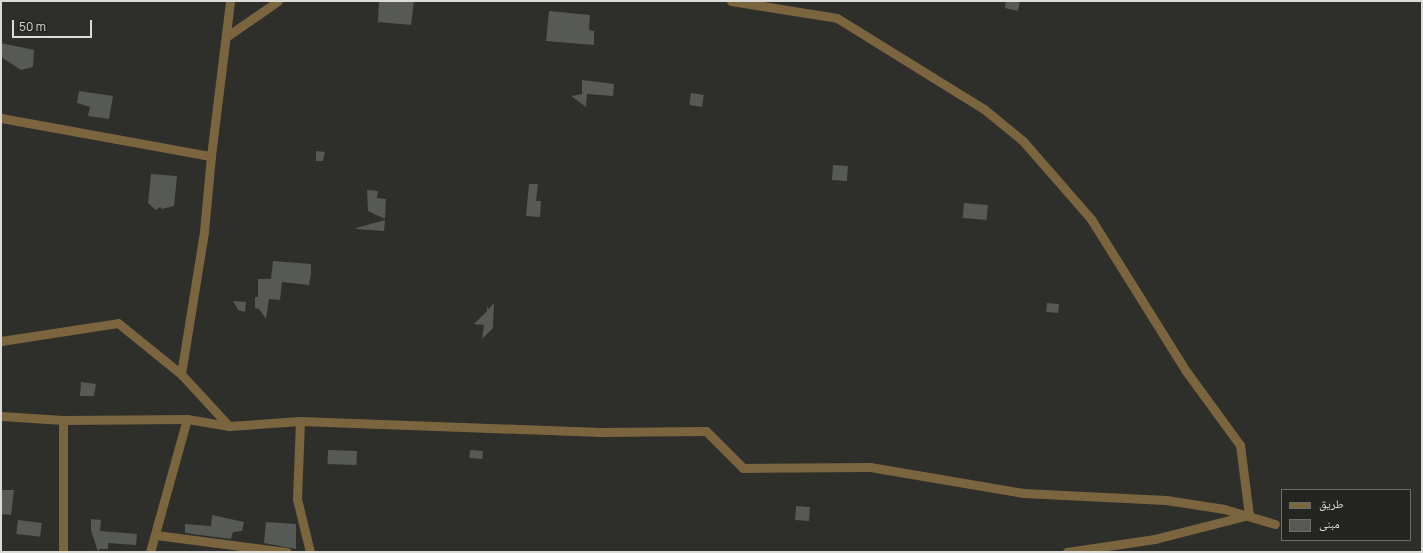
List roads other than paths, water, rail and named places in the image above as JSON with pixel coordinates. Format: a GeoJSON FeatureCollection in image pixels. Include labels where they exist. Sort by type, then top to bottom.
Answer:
{"type":"FeatureCollection","features":[{"type":"Feature","properties":{"kind":"street"},"geometry":{"type":"LineString","coordinates":[[181,374],[204,232],[210,156],[230,1]]}},
{"type":"Feature","properties":{"kind":"street"},"geometry":{"type":"LineString","coordinates":[[226,37],[278,1]]}},
{"type":"Feature","properties":{"kind":"street"},"geometry":{"type":"LineString","coordinates":[[731,1],[836,18],[984,109],[1023,141],[1091,219],[1186,371],[1240,445],[1249,515]]}},
{"type":"Feature","properties":{"kind":"street"},"geometry":{"type":"LineString","coordinates":[[1,118],[210,156]]}},
{"type":"Feature","properties":{"kind":"street"},"geometry":{"type":"LineString","coordinates":[[1,341],[118,323],[181,374],[230,426]]}},
{"type":"Feature","properties":{"kind":"street"},"geometry":{"type":"LineString","coordinates":[[1,416],[63,420],[187,419],[230,426],[300,421],[601,432],[706,432],[744,468],[870,467],[1023,493],[1166,500],[1249,515],[1275,524]]}},
{"type":"Feature","properties":{"kind":"street"},"geometry":{"type":"LineString","coordinates":[[150,552],[156,535],[187,419]]}},
{"type":"Feature","properties":{"kind":"street"},"geometry":{"type":"LineString","coordinates":[[63,420],[63,552]]}},
{"type":"Feature","properties":{"kind":"street"},"geometry":{"type":"LineString","coordinates":[[300,421],[296,499],[310,552]]}},
{"type":"Feature","properties":{"kind":"street"},"geometry":{"type":"LineString","coordinates":[[1067,552],[1154,539],[1249,515]]}},
{"type":"Feature","properties":{"kind":"street"},"geometry":{"type":"LineString","coordinates":[[156,535],[287,552]]}}]}
